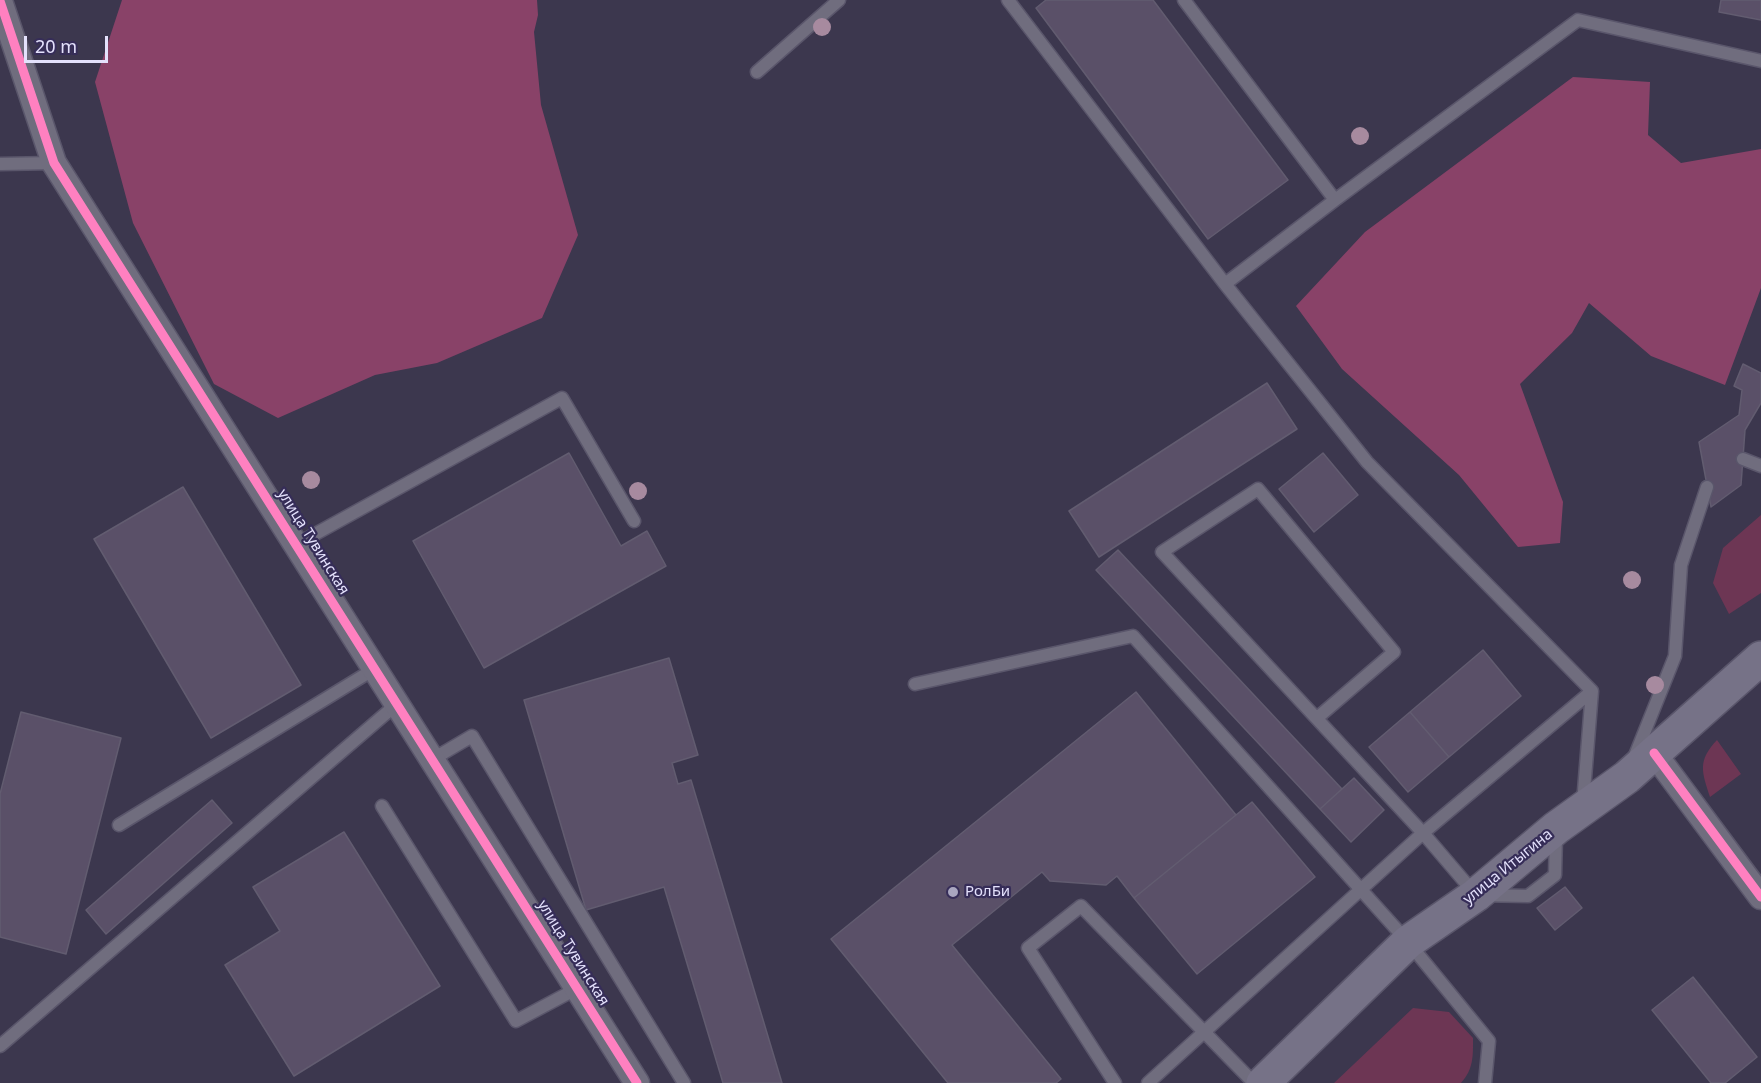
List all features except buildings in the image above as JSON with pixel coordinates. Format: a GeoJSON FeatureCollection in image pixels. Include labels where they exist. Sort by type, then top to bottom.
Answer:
{"type":"FeatureCollection","features":[{"type":"Feature","properties":{"kind":"main road","name":"улица Итыгина"},"geometry":{"type":"LineString","coordinates":[[1263,1083],[1408,942],[1476,894],[1556,828],[1627,777],[1761,658]]}},
{"type":"Feature","properties":{"kind":"street","name":"улица Тувинская"},"geometry":{"type":"LineString","coordinates":[[0,1],[54,163],[637,1083]]}},
{"type":"Feature","properties":{"kind":"street"},"geometry":{"type":"LineString","coordinates":[[1654,753],[1761,897]]}},
{"type":"Feature","properties":{"kind":"lane"},"geometry":{"type":"LineString","coordinates":[[757,72],[839,0]]}},
{"type":"Feature","properties":{"kind":"lane"},"geometry":{"type":"LineString","coordinates":[[1008,0],[1225,284],[1367,462],[1592,691],[1583,810]]}},
{"type":"Feature","properties":{"kind":"lane"},"geometry":{"type":"LineString","coordinates":[[1184,0],[1335,200]]}},
{"type":"Feature","properties":{"kind":"lane"},"geometry":{"type":"LineString","coordinates":[[1225,284],[1578,20],[1761,61]]}},
{"type":"Feature","properties":{"kind":"lane"},"geometry":{"type":"LineString","coordinates":[[0,164],[54,163]]}},
{"type":"Feature","properties":{"kind":"lane"},"geometry":{"type":"LineString","coordinates":[[297,544],[562,398],[634,521]]}},
{"type":"Feature","properties":{"kind":"lane"},"geometry":{"type":"LineString","coordinates":[[1743,459],[1761,466]]}},
{"type":"Feature","properties":{"kind":"lane"},"geometry":{"type":"LineString","coordinates":[[1627,777],[1675,656],[1680,565],[1707,487]]}},
{"type":"Feature","properties":{"kind":"lane"},"geometry":{"type":"LineString","coordinates":[[1317,718],[1394,652],[1258,489],[1162,552],[1423,833],[1476,894]]}},
{"type":"Feature","properties":{"kind":"lane"},"geometry":{"type":"LineString","coordinates":[[915,684],[1133,636],[1408,942],[1489,1041],[1485,1083]]}},
{"type":"Feature","properties":{"kind":"lane"},"geometry":{"type":"LineString","coordinates":[[119,825],[375,668]]}},
{"type":"Feature","properties":{"kind":"lane"},"geometry":{"type":"LineString","coordinates":[[1148,1083],[1423,833],[1592,691]]}},
{"type":"Feature","properties":{"kind":"lane"},"geometry":{"type":"LineString","coordinates":[[0,1046],[398,703]]}},
{"type":"Feature","properties":{"kind":"lane"},"geometry":{"type":"LineString","coordinates":[[433,759],[472,736],[684,1083]]}},
{"type":"Feature","properties":{"kind":"lane"},"geometry":{"type":"LineString","coordinates":[[382,806],[516,1021],[578,988]]}},
{"type":"Feature","properties":{"kind":"lane"},"geometry":{"type":"LineString","coordinates":[[1115,1083],[1028,948],[1081,906],[1254,1083]]}},
{"type":"Feature","properties":{"kind":"shaded area"},"geometry":{"type":"Polygon","coordinates":[[[122,0],[537,0],[538,15],[534,32],[541,105],[578,235],[542,318],[437,363],[375,375],[278,418],[214,384],[133,223],[95,82],[122,0]]]}},
{"type":"Feature","properties":{"kind":"shaded area"},"geometry":{"type":"Polygon","coordinates":[[[1573,77],[1650,82],[1648,135],[1681,163],[1761,149],[1761,288],[1725,385],[1651,356],[1589,303],[1572,333],[1520,384],[1563,502],[1560,543],[1518,547],[1459,475],[1342,369],[1296,306],[1365,232],[1573,77]]]}},
{"type":"Feature","properties":{"kind":"shaded area"},"geometry":{"type":"Polygon","coordinates":[[[1761,515],[1761,593],[1729,614],[1713,583],[1723,548],[1761,515]]]}},
{"type":"Feature","properties":{"kind":"shaded area"},"geometry":{"type":"Polygon","coordinates":[[[1717,740],[1741,774],[1710,797],[1703,767],[1706,754],[1717,740]]]}},
{"type":"Feature","properties":{"kind":"shaded area"},"geometry":{"type":"Polygon","coordinates":[[[1413,1008],[1449,1012],[1473,1038],[1471,1067],[1461,1083],[1334,1083],[1413,1008]]]}},
{"type":"Feature","properties":{"kind":"cycle path"},"geometry":{"type":"LineString","coordinates":[[0,1],[54,163],[637,1083]]}},
{"type":"Feature","properties":{"kind":"cycle path"},"geometry":{"type":"LineString","coordinates":[[1654,753],[1761,897]]}},
{"type":"Feature","properties":{"kind":"place","name":"РолБи"},"geometry":{"type":"Point","coordinates":[953,892]}}]}
